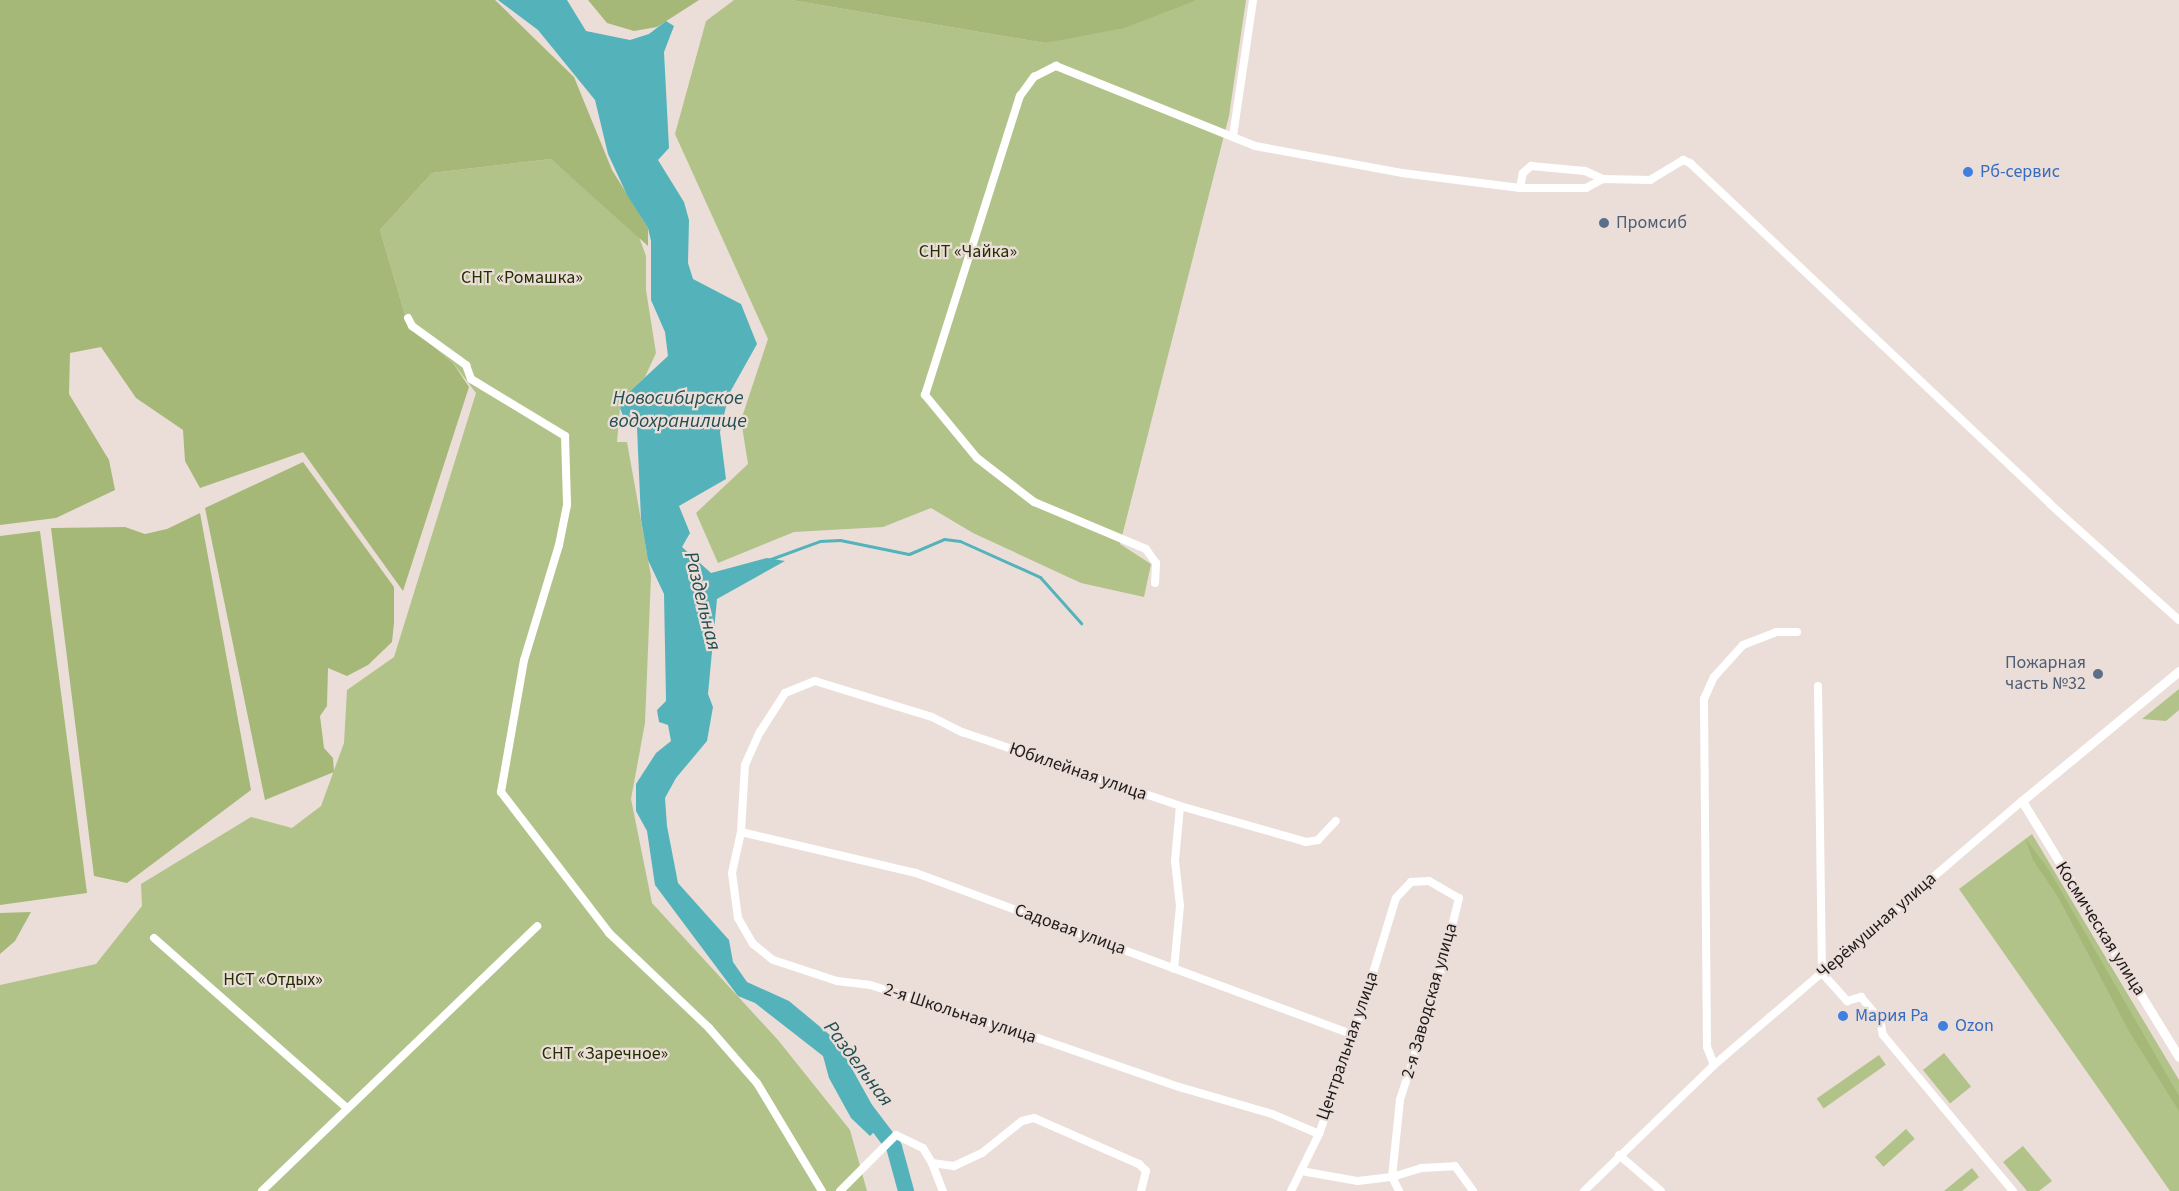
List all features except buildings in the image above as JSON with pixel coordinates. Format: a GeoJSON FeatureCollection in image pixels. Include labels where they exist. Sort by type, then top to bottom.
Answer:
{"type":"FeatureCollection","features":[{"type":"Feature","properties":{"kind":"street"},"geometry":{"type":"LineString","coordinates":[[1233,136],[1253,0]]}},
{"type":"Feature","properties":{"kind":"street"},"geometry":{"type":"LineString","coordinates":[[1155,583],[1156,563],[1146,549],[1034,502],[977,458],[925,395],[1020,96],[1034,77],[1056,66],[1255,146],[1402,173],[1520,188],[1586,188],[1604,179]]}},
{"type":"Feature","properties":{"kind":"street"},"geometry":{"type":"LineString","coordinates":[[1520,188],[1523,173],[1531,166],[1585,171],[1604,179],[1650,180],[1683,160],[1690,163],[2050,504],[2179,620]]}},
{"type":"Feature","properties":{"kind":"street"},"geometry":{"type":"LineString","coordinates":[[408,318],[412,326],[466,365],[471,379],[565,436],[567,505],[560,545],[519,684],[501,792],[609,933],[709,1028],[758,1083],[822,1191]]}},
{"type":"Feature","properties":{"kind":"street"},"geometry":{"type":"LineString","coordinates":[[1714,1065],[1707,1047],[1704,699],[1714,677],[1743,645],[1777,632],[1797,632]]}},
{"type":"Feature","properties":{"kind":"street","name":"Черёмушная улица"},"geometry":{"type":"LineString","coordinates":[[1584,1191],[1714,1065],[2022,801],[2179,671]]}},
{"type":"Feature","properties":{"kind":"street","name":"Юбилейная улица"},"geometry":{"type":"LineString","coordinates":[[815,681],[932,717],[962,732],[1180,806],[1306,842],[1318,840],[1336,821]]}},
{"type":"Feature","properties":{"kind":"street","name":"2-я Школьная улица"},"geometry":{"type":"LineString","coordinates":[[815,681],[785,693],[760,732],[745,765],[741,832],[732,873],[738,918],[753,944],[773,960],[837,981],[870,985],[1020,1032],[1179,1087],[1272,1114],[1318,1134]]}},
{"type":"Feature","properties":{"kind":"street"},"geometry":{"type":"LineString","coordinates":[[1818,686],[1822,973],[1847,1001],[1861,997],[1880,1020],[1883,1035],[2013,1191]]}},
{"type":"Feature","properties":{"kind":"street","name":"Космическая улица"},"geometry":{"type":"LineString","coordinates":[[2022,801],[2179,1057]]}},
{"type":"Feature","properties":{"kind":"street"},"geometry":{"type":"LineString","coordinates":[[1174,969],[1180,906],[1175,861],[1180,806]]}},
{"type":"Feature","properties":{"kind":"street","name":"Садовая улица"},"geometry":{"type":"LineString","coordinates":[[741,832],[781,839],[916,873],[1354,1035]]}},
{"type":"Feature","properties":{"kind":"street","name":"2-я Заводская улица"},"geometry":{"type":"LineString","coordinates":[[1392,1177],[1400,1100],[1439,979],[1459,898],[1429,880],[1411,882],[1396,898]]}},
{"type":"Feature","properties":{"kind":"street","name":"Центральная улица"},"geometry":{"type":"LineString","coordinates":[[1291,1191],[1318,1134],[1354,1035],[1396,898]]}},
{"type":"Feature","properties":{"kind":"street"},"geometry":{"type":"LineString","coordinates":[[262,1191],[537,926]]}},
{"type":"Feature","properties":{"kind":"street"},"geometry":{"type":"LineString","coordinates":[[154,938],[347,1108]]}},
{"type":"Feature","properties":{"kind":"street"},"geometry":{"type":"LineString","coordinates":[[932,1162],[954,1166],[982,1153],[1022,1121],[1034,1118],[1139,1164],[1146,1171],[1141,1191]]}},
{"type":"Feature","properties":{"kind":"street"},"geometry":{"type":"LineString","coordinates":[[840,1191],[873,1155],[896,1135],[924,1148],[943,1191]]}},
{"type":"Feature","properties":{"kind":"street"},"geometry":{"type":"LineString","coordinates":[[1619,1155],[1661,1191]]}},
{"type":"Feature","properties":{"kind":"street"},"geometry":{"type":"LineString","coordinates":[[1301,1171],[1358,1181],[1392,1177],[1421,1168],[1455,1166],[1473,1191]]}},
{"type":"Feature","properties":{"kind":"street"},"geometry":{"type":"LineString","coordinates":[[1392,1177],[1399,1191]]}},
{"type":"Feature","properties":{"kind":"green space"},"geometry":{"type":"Polygon","coordinates":[[[0,0],[495,0],[574,77],[612,170],[648,228],[648,246],[551,159],[432,173],[380,230],[408,325],[453,363],[469,387],[403,591],[303,452],[200,488],[185,461],[183,430],[136,398],[101,347],[70,353],[69,394],[109,460],[115,490],[56,518],[0,525],[0,0]]]}},
{"type":"Feature","properties":{"kind":"green space"},"geometry":{"type":"Polygon","coordinates":[[[588,0],[699,0],[657,27],[634,31],[607,23],[588,0]]]}},
{"type":"Feature","properties":{"kind":"green space","name":"СНТ «Чайка»"},"geometry":{"type":"Polygon","coordinates":[[[734,0],[791,0],[1045,43],[1197,0],[1246,0],[1229,116],[1120,544],[1151,564],[1144,597],[1081,583],[973,533],[931,508],[883,527],[794,532],[718,563],[696,513],[748,464],[741,420],[768,339],[675,134],[706,21],[734,0]]]}},
{"type":"Feature","properties":{"kind":"green space"},"geometry":{"type":"Polygon","coordinates":[[[791,0],[1197,0],[1124,28],[1045,43],[791,0]]]}},
{"type":"Feature","properties":{"kind":"green space","name":"НСТ «Отдых»"},"geometry":{"type":"Polygon","coordinates":[[[551,159],[638,234],[646,256],[646,290],[656,353],[645,377],[627,394],[620,408],[617,442],[627,442],[651,576],[645,723],[631,799],[652,903],[778,1040],[850,1130],[867,1191],[0,1191],[0,985],[96,964],[142,906],[141,884],[251,817],[292,828],[321,806],[344,743],[347,690],[394,657],[476,393],[453,363],[408,325],[380,230],[432,173],[551,159]]]}},
{"type":"Feature","properties":{"kind":"green space"},"geometry":{"type":"Polygon","coordinates":[[[303,462],[394,587],[392,642],[368,665],[347,676],[328,668],[327,706],[320,716],[324,748],[333,758],[334,772],[265,800],[205,508],[303,462]]]}},
{"type":"Feature","properties":{"kind":"green space"},"geometry":{"type":"Polygon","coordinates":[[[200,513],[251,790],[127,883],[94,876],[51,528],[125,527],[145,534],[167,529],[200,513]]]}},
{"type":"Feature","properties":{"kind":"green space"},"geometry":{"type":"Polygon","coordinates":[[[40,531],[87,893],[0,905],[0,536],[40,531]]]}},
{"type":"Feature","properties":{"kind":"green space"},"geometry":{"type":"Polygon","coordinates":[[[2179,689],[2179,710],[2166,721],[2142,719],[2179,689]]]}},
{"type":"Feature","properties":{"kind":"green space"},"geometry":{"type":"Polygon","coordinates":[[[2032,834],[2179,1080],[2179,1191],[2170,1191],[1959,889],[2032,834]]]}},
{"type":"Feature","properties":{"kind":"green space"},"geometry":{"type":"Polygon","coordinates":[[[2025,838],[2049,870],[2179,1096],[2179,1111],[2130,1033],[2058,897],[2033,860],[2025,838]]]}},
{"type":"Feature","properties":{"kind":"green space"},"geometry":{"type":"Polygon","coordinates":[[[31,912],[15,941],[0,954],[0,913],[31,912]]]}},
{"type":"Feature","properties":{"kind":"green space"},"geometry":{"type":"Polygon","coordinates":[[[1944,1053],[1971,1086],[1950,1103],[1923,1070],[1944,1053]]]}},
{"type":"Feature","properties":{"kind":"green space"},"geometry":{"type":"Polygon","coordinates":[[[1879,1055],[1886,1065],[1824,1108],[1817,1099],[1879,1055]]]}},
{"type":"Feature","properties":{"kind":"green space"},"geometry":{"type":"Polygon","coordinates":[[[1906,1129],[1915,1139],[1883,1167],[1875,1157],[1906,1129]]]}},
{"type":"Feature","properties":{"kind":"green space"},"geometry":{"type":"Polygon","coordinates":[[[2023,1146],[2052,1181],[2039,1191],[2027,1191],[2003,1162],[2023,1146]]]}},
{"type":"Feature","properties":{"kind":"green space"},"geometry":{"type":"Polygon","coordinates":[[[1972,1168],[1979,1177],[1962,1191],[1944,1191],[1972,1168]]]}},
{"type":"Feature","properties":{"kind":"water","name":"Новосибирское водохранилище"},"geometry":{"type":"Polygon","coordinates":[[[498,0],[567,0],[586,31],[630,40],[649,34],[666,21],[674,26],[664,52],[669,148],[658,160],[684,202],[689,220],[688,263],[693,279],[741,304],[757,344],[729,394],[720,432],[726,479],[679,506],[690,533],[682,547],[711,573],[767,558],[785,561],[717,599],[708,694],[713,707],[707,741],[676,778],[665,798],[667,826],[678,883],[729,940],[733,962],[747,982],[789,1001],[836,1040],[876,1112],[879,1127],[870,1136],[851,1118],[829,1078],[823,1056],[755,1003],[738,996],[655,885],[647,831],[636,811],[636,784],[656,753],[671,741],[668,725],[659,722],[657,710],[666,701],[664,594],[648,560],[641,519],[637,428],[625,421],[620,408],[627,394],[668,356],[665,332],[651,300],[651,241],[648,228],[627,195],[608,154],[595,100],[538,30],[498,0]]]}},
{"type":"Feature","properties":{"kind":"waterway"},"geometry":{"type":"LineString","coordinates":[[768,560],[820,541],[840,540],[909,554],[944,539],[960,541],[1040,577],[1081,623]]}},
{"type":"Feature","properties":{"kind":"waterway","name":"Раздельная"},"geometry":{"type":"LineString","coordinates":[[866,1110],[894,1147],[906,1191]]}},
{"type":"Feature","properties":{"kind":"place","name":"Рб-сервис"},"geometry":{"type":"Point","coordinates":[1968,172]}},
{"type":"Feature","properties":{"kind":"place","name":"Промсиб"},"geometry":{"type":"Point","coordinates":[1604,223]}},
{"type":"Feature","properties":{"kind":"place","name":"Пожарная часть №32"},"geometry":{"type":"Point","coordinates":[2098,674]}},
{"type":"Feature","properties":{"kind":"place","name":"Мария Ра"},"geometry":{"type":"Point","coordinates":[1843,1016]}},
{"type":"Feature","properties":{"kind":"place","name":"Ozon"},"geometry":{"type":"Point","coordinates":[1943,1026]}},
{"type":"Feature","properties":{"kind":"park label","name":"СНТ «Ромашка»"},"geometry":{"type":"Point","coordinates":[522,278]}},
{"type":"Feature","properties":{"kind":"park label","name":"СНТ «Заречное»"},"geometry":{"type":"Point","coordinates":[605,1054]}}]}
